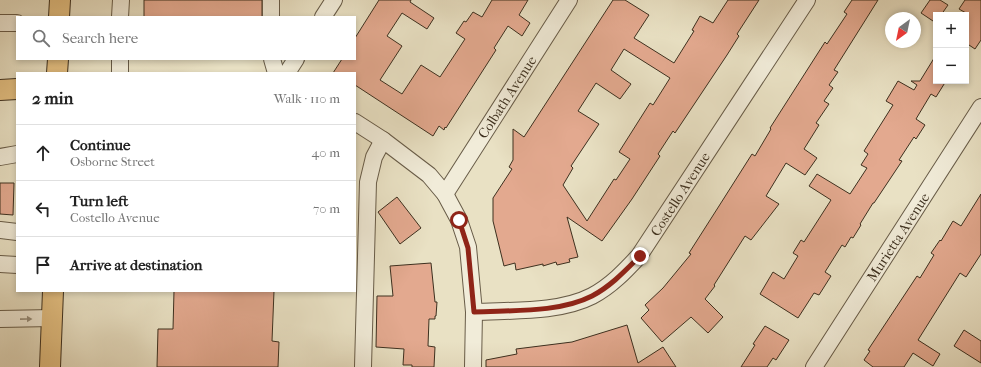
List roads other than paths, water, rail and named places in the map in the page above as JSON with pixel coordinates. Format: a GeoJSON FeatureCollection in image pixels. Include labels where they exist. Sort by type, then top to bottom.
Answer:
{"type":"FeatureCollection","features":[{"type":"Feature","properties":{"kind":"main road"},"geometry":{"type":"LineString","coordinates":[[59,16],[60,0]]}},
{"type":"Feature","properties":{"kind":"main road"},"geometry":{"type":"LineString","coordinates":[[57,72],[58,60]]}},
{"type":"Feature","properties":{"kind":"main road"},"geometry":{"type":"LineString","coordinates":[[0,90],[16,89]]}},
{"type":"Feature","properties":{"kind":"main road"},"geometry":{"type":"LineString","coordinates":[[50,367],[53,292]]}},
{"type":"Feature","properties":{"kind":"street"},"geometry":{"type":"LineString","coordinates":[[120,16],[121,0]]}},
{"type":"Feature","properties":{"kind":"street"},"geometry":{"type":"LineString","coordinates":[[271,0],[271,16]]}},
{"type":"Feature","properties":{"kind":"street"},"geometry":{"type":"LineString","coordinates":[[324,16],[334,0]]}},
{"type":"Feature","properties":{"kind":"street","name":"Colbath Avenue"},"geometry":{"type":"LineString","coordinates":[[445,194],[569,0]]}},
{"type":"Feature","properties":{"kind":"street","name":"Costello Avenue"},"geometry":{"type":"LineString","coordinates":[[474,312],[559,308],[592,296],[614,282],[640,256],[807,0]]}},
{"type":"Feature","properties":{"kind":"street"},"geometry":{"type":"LineString","coordinates":[[0,23],[16,23]]}},
{"type":"Feature","properties":{"kind":"street"},"geometry":{"type":"LineString","coordinates":[[120,60],[120,72]]}},
{"type":"Feature","properties":{"kind":"street"},"geometry":{"type":"LineString","coordinates":[[272,60],[276,72]]}},
{"type":"Feature","properties":{"kind":"street"},"geometry":{"type":"LineString","coordinates":[[289,72],[295,60]]}},
{"type":"Feature","properties":{"kind":"street","name":"Murietta Avenue"},"geometry":{"type":"LineString","coordinates":[[814,367],[981,107]]}},
{"type":"Feature","properties":{"kind":"street"},"geometry":{"type":"LineString","coordinates":[[356,123],[383,140],[429,175],[445,194],[459,220],[468,248],[474,312],[473,367]]}},
{"type":"Feature","properties":{"kind":"street"},"geometry":{"type":"LineString","coordinates":[[363,367],[368,182],[374,157],[383,140]]}},
{"type":"Feature","properties":{"kind":"street"},"geometry":{"type":"LineString","coordinates":[[0,157],[16,154]]}},
{"type":"Feature","properties":{"kind":"street"},"geometry":{"type":"LineString","coordinates":[[0,230],[16,232]]}},
{"type":"Feature","properties":{"kind":"street"},"geometry":{"type":"LineString","coordinates":[[0,264],[16,266]]}},
{"type":"Feature","properties":{"kind":"street"},"geometry":{"type":"LineString","coordinates":[[0,320],[52,318]]}}]}
